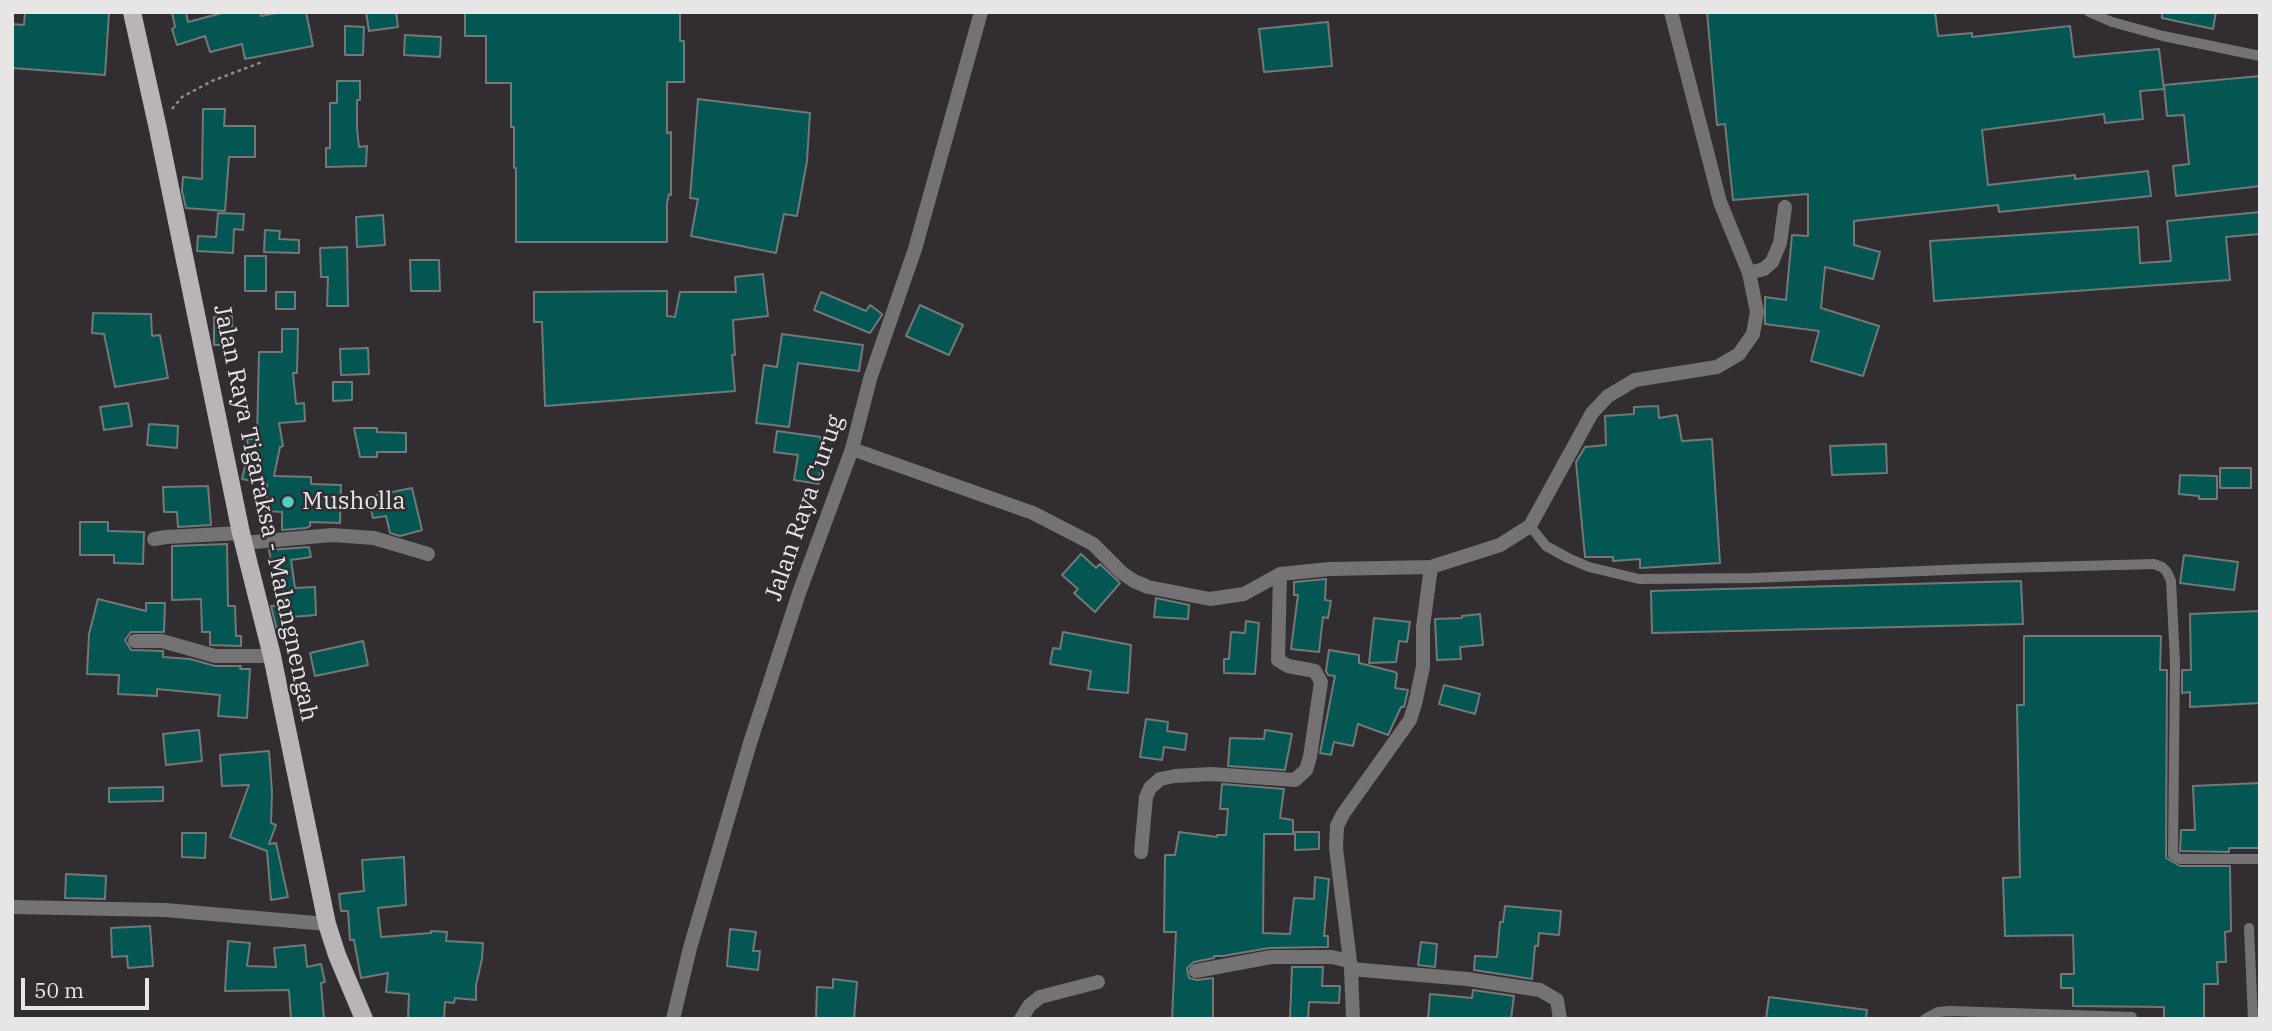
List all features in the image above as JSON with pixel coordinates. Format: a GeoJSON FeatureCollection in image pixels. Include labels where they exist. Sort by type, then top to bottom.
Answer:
{"type":"FeatureCollection","features":[{"type":"Feature","properties":{"kind":"main road","name":"Jalan Raya Tigaraksa - Malangnengah"},"geometry":{"type":"LineString","coordinates":[[132,12],[242,538],[272,656],[327,924],[364,1019]]}},
{"type":"Feature","properties":{"kind":"street","name":"Jalan Raya Curug"},"geometry":{"type":"LineString","coordinates":[[673,1019],[690,948],[750,743],[799,593],[852,449],[870,379],[915,248],[981,12]]}},
{"type":"Feature","properties":{"kind":"street"},"geometry":{"type":"LineString","coordinates":[[852,449],[1033,513],[1093,544],[1134,582],[1210,599],[1244,594],[1280,573],[1431,567],[1500,545],[1530,526],[1592,413],[1608,396],[1635,380],[1717,367],[1739,354],[1753,334],[1757,312],[1749,273],[1720,202],[1671,12]]}},
{"type":"Feature","properties":{"kind":"street"},"geometry":{"type":"LineString","coordinates":[[1749,273],[1765,270],[1772,262],[1780,243],[1785,207]]}},
{"type":"Feature","properties":{"kind":"street"},"geometry":{"type":"LineString","coordinates":[[154,540],[166,537],[332,535],[374,538],[428,554]]}},
{"type":"Feature","properties":{"kind":"street"},"geometry":{"type":"LineString","coordinates":[[1353,1019],[1350,965],[1336,848],[1337,827],[1343,814],[1410,720],[1423,667],[1423,627],[1431,567]]}},
{"type":"Feature","properties":{"kind":"street"},"geometry":{"type":"LineString","coordinates":[[1141,852],[1146,797],[1150,788],[1160,779],[1211,774],[1295,780],[1306,770],[1321,682],[1315,671],[1288,666],[1278,660],[1280,573]]}},
{"type":"Feature","properties":{"kind":"street"},"geometry":{"type":"LineString","coordinates":[[135,641],[162,641],[215,656],[272,656]]}},
{"type":"Feature","properties":{"kind":"street"},"geometry":{"type":"LineString","coordinates":[[12,907],[165,910],[327,924]]}},
{"type":"Feature","properties":{"kind":"street"},"geometry":{"type":"LineString","coordinates":[[1196,971],[1271,957],[1332,957],[1350,965],[1540,990],[1557,1000],[1560,1019]]}},
{"type":"Feature","properties":{"kind":"street"},"geometry":{"type":"LineString","coordinates":[[1021,1019],[1029,1006],[1040,998],[1098,982]]}},
{"type":"Feature","properties":{"kind":"lane"},"geometry":{"type":"LineString","coordinates":[[2089,12],[2112,22],[2163,36],[2260,56]]}},
{"type":"Feature","properties":{"kind":"lane"},"geometry":{"type":"LineString","coordinates":[[1530,526],[1546,546],[1588,568],[1639,579],[1753,578],[2154,564],[2162,567],[2171,581],[2175,662],[2173,855],[2180,859],[2260,859]]}},
{"type":"Feature","properties":{"kind":"lane"},"geometry":{"type":"LineString","coordinates":[[2249,928],[2253,1019]]}},
{"type":"Feature","properties":{"kind":"lane"},"geometry":{"type":"LineString","coordinates":[[1925,1019],[1938,1012],[2132,1017]]}},
{"type":"Feature","properties":{"kind":"path"},"geometry":{"type":"LineString","coordinates":[[158,129],[162,120],[182,97],[212,81],[262,62]]}},
{"type":"Feature","properties":{"kind":"building"},"geometry":{"type":"Polygon","coordinates":[[[25,12],[109,12],[105,75],[12,68],[12,24],[24,25],[25,12]]]}},
{"type":"Feature","properties":{"kind":"building"},"geometry":{"type":"Polygon","coordinates":[[[172,12],[186,12],[188,22],[226,12],[260,12],[261,16],[282,12],[306,12],[313,46],[245,59],[242,44],[210,52],[205,36],[177,45],[172,29],[175,27],[172,12]]]}},
{"type":"Feature","properties":{"kind":"building"},"geometry":{"type":"Polygon","coordinates":[[[366,12],[396,12],[398,27],[369,31],[366,12]]]}},
{"type":"Feature","properties":{"kind":"building"},"geometry":{"type":"Polygon","coordinates":[[[465,12],[680,12],[680,41],[684,41],[684,82],[667,82],[667,133],[671,132],[671,195],[669,194],[667,203],[667,242],[516,242],[516,168],[514,127],[511,127],[511,83],[486,83],[486,36],[465,36],[465,12]]]}},
{"type":"Feature","properties":{"kind":"building"},"geometry":{"type":"Polygon","coordinates":[[[1707,12],[1935,12],[1938,36],[1972,33],[1972,37],[2070,26],[2074,57],[2159,49],[2164,89],[2140,91],[2143,119],[2105,123],[2104,114],[1982,130],[1988,185],[2075,175],[2075,179],[2148,171],[2151,196],[1999,212],[1998,205],[1854,221],[1854,245],[1880,252],[1873,279],[1825,267],[1821,308],[1879,326],[1863,376],[1811,361],[1819,331],[1765,324],[1765,297],[1786,300],[1792,235],[1808,236],[1808,194],[1733,200],[1725,124],[1717,125],[1707,12]]]}},
{"type":"Feature","properties":{"kind":"building"},"geometry":{"type":"Polygon","coordinates":[[[2162,12],[2216,12],[2213,29],[2162,18],[2162,12]]]}},
{"type":"Feature","properties":{"kind":"building"},"geometry":{"type":"Polygon","coordinates":[[[1328,22],[1332,66],[1264,72],[1259,29],[1328,22]]]}},
{"type":"Feature","properties":{"kind":"building"},"geometry":{"type":"Polygon","coordinates":[[[345,26],[364,27],[363,55],[345,55],[345,26]]]}},
{"type":"Feature","properties":{"kind":"building"},"geometry":{"type":"Polygon","coordinates":[[[405,35],[441,37],[440,57],[404,55],[405,35]]]}},
{"type":"Feature","properties":{"kind":"building"},"geometry":{"type":"Polygon","coordinates":[[[2260,76],[2260,186],[2176,196],[2173,166],[2189,164],[2184,115],[2167,116],[2164,85],[2260,76]]]}},
{"type":"Feature","properties":{"kind":"building"},"geometry":{"type":"Polygon","coordinates":[[[337,81],[360,81],[357,128],[359,147],[367,146],[366,166],[326,167],[326,148],[330,148],[330,103],[337,103],[337,81]]]}},
{"type":"Feature","properties":{"kind":"building"},"geometry":{"type":"Polygon","coordinates":[[[698,99],[810,113],[807,161],[797,216],[784,214],[776,253],[691,236],[698,199],[690,198],[698,99]]]}},
{"type":"Feature","properties":{"kind":"building"},"geometry":{"type":"Polygon","coordinates":[[[203,109],[225,109],[224,126],[255,126],[255,157],[229,157],[225,211],[186,208],[182,191],[183,177],[202,179],[203,109]]]}},
{"type":"Feature","properties":{"kind":"building"},"geometry":{"type":"Polygon","coordinates":[[[2260,212],[2260,234],[2226,237],[2230,280],[1934,301],[1930,241],[2138,227],[2140,263],[2171,261],[2167,221],[2260,212]]]}},
{"type":"Feature","properties":{"kind":"building"},"geometry":{"type":"Polygon","coordinates":[[[218,213],[244,214],[243,230],[234,229],[233,253],[197,251],[198,236],[216,237],[218,213]]]}},
{"type":"Feature","properties":{"kind":"building"},"geometry":{"type":"Polygon","coordinates":[[[383,215],[385,245],[357,247],[356,217],[383,215]]]}},
{"type":"Feature","properties":{"kind":"building"},"geometry":{"type":"Polygon","coordinates":[[[265,230],[280,231],[279,239],[299,240],[299,253],[264,252],[265,230]]]}},
{"type":"Feature","properties":{"kind":"building"},"geometry":{"type":"Polygon","coordinates":[[[347,247],[348,306],[327,306],[328,277],[321,277],[320,248],[347,247]]]}},
{"type":"Feature","properties":{"kind":"building"},"geometry":{"type":"Polygon","coordinates":[[[245,256],[266,256],[266,291],[245,291],[245,256]]]}},
{"type":"Feature","properties":{"kind":"building"},"geometry":{"type":"Polygon","coordinates":[[[410,260],[439,260],[440,291],[411,291],[410,260]]]}},
{"type":"Feature","properties":{"kind":"building"},"geometry":{"type":"Polygon","coordinates":[[[763,274],[768,316],[733,320],[735,391],[545,406],[542,322],[534,322],[534,292],[667,291],[667,316],[675,317],[680,292],[736,292],[735,277],[763,274]]]}},
{"type":"Feature","properties":{"kind":"building"},"geometry":{"type":"Polygon","coordinates":[[[276,292],[295,292],[295,309],[276,309],[276,292]]]}},
{"type":"Feature","properties":{"kind":"building"},"geometry":{"type":"Polygon","coordinates":[[[821,292],[866,311],[870,305],[882,315],[870,333],[814,310],[821,292]]]}},
{"type":"Feature","properties":{"kind":"building"},"geometry":{"type":"Polygon","coordinates":[[[920,305],[963,325],[949,355],[906,336],[920,305]]]}},
{"type":"Feature","properties":{"kind":"building"},"geometry":{"type":"Polygon","coordinates":[[[93,313],[151,314],[152,336],[160,335],[168,378],[115,387],[104,334],[92,333],[93,313]]]}},
{"type":"Feature","properties":{"kind":"building"},"geometry":{"type":"Polygon","coordinates":[[[232,316],[233,345],[214,345],[214,317],[232,316]]]}},
{"type":"Feature","properties":{"kind":"building"},"geometry":{"type":"Polygon","coordinates":[[[282,329],[298,329],[297,373],[293,373],[296,404],[304,403],[305,421],[279,423],[283,446],[280,447],[274,476],[311,477],[311,484],[341,485],[340,523],[310,522],[310,526],[306,528],[282,530],[282,512],[266,511],[267,484],[242,479],[249,449],[247,439],[257,439],[259,352],[282,352],[282,329]]]}},
{"type":"Feature","properties":{"kind":"building"},"geometry":{"type":"Polygon","coordinates":[[[782,334],[863,345],[859,371],[798,363],[789,427],[756,423],[764,365],[777,367],[782,334]]]}},
{"type":"Feature","properties":{"kind":"building"},"geometry":{"type":"Polygon","coordinates":[[[368,348],[369,374],[341,375],[340,349],[368,348]]]}},
{"type":"Feature","properties":{"kind":"building"},"geometry":{"type":"Polygon","coordinates":[[[333,382],[352,382],[352,400],[333,401],[333,382]]]}},
{"type":"Feature","properties":{"kind":"building"},"geometry":{"type":"Polygon","coordinates":[[[128,403],[132,426],[104,430],[100,407],[128,403]]]}},
{"type":"Feature","properties":{"kind":"building"},"geometry":{"type":"Polygon","coordinates":[[[1658,406],[1659,418],[1677,415],[1682,441],[1712,439],[1720,563],[1640,568],[1640,559],[1613,561],[1613,557],[1585,557],[1576,462],[1585,447],[1606,445],[1605,416],[1634,414],[1634,407],[1658,406]]]}},
{"type":"Feature","properties":{"kind":"building"},"geometry":{"type":"Polygon","coordinates":[[[149,424],[178,426],[177,448],[147,445],[149,424]]]}},
{"type":"Feature","properties":{"kind":"building"},"geometry":{"type":"Polygon","coordinates":[[[354,428],[377,428],[377,432],[406,433],[406,452],[377,452],[377,457],[360,457],[354,428]]]}},
{"type":"Feature","properties":{"kind":"building"},"geometry":{"type":"Polygon","coordinates":[[[777,431],[821,437],[819,484],[794,480],[798,455],[774,452],[777,431]]]}},
{"type":"Feature","properties":{"kind":"building"},"geometry":{"type":"Polygon","coordinates":[[[1886,444],[1887,473],[1832,475],[1830,446],[1886,444]]]}},
{"type":"Feature","properties":{"kind":"building"},"geometry":{"type":"Polygon","coordinates":[[[2220,468],[2251,468],[2251,488],[2220,488],[2220,468]]]}},
{"type":"Feature","properties":{"kind":"building"},"geometry":{"type":"Polygon","coordinates":[[[2180,475],[2217,476],[2217,499],[2199,499],[2199,496],[2179,494],[2180,475]]]}},
{"type":"Feature","properties":{"kind":"building"},"geometry":{"type":"Polygon","coordinates":[[[208,486],[211,525],[178,527],[177,512],[164,512],[163,487],[208,486]]]}},
{"type":"Feature","properties":{"kind":"building"},"geometry":{"type":"Polygon","coordinates":[[[412,488],[422,530],[400,536],[390,533],[386,516],[373,518],[368,497],[412,488]]]}},
{"type":"Feature","properties":{"kind":"building"},"geometry":{"type":"Polygon","coordinates":[[[80,522],[108,522],[108,531],[144,532],[143,564],[114,563],[114,555],[80,555],[80,522]]]}},
{"type":"Feature","properties":{"kind":"building"},"geometry":{"type":"Polygon","coordinates":[[[227,544],[228,606],[235,606],[236,636],[241,636],[241,646],[210,645],[210,632],[202,632],[201,599],[172,600],[172,546],[227,544]]]}},
{"type":"Feature","properties":{"kind":"building"},"geometry":{"type":"Polygon","coordinates":[[[309,547],[311,557],[291,560],[295,588],[315,587],[316,615],[291,617],[292,633],[278,634],[271,606],[284,605],[282,571],[273,573],[269,550],[309,547]]]}},
{"type":"Feature","properties":{"kind":"building"},"geometry":{"type":"Polygon","coordinates":[[[1081,554],[1096,568],[1100,564],[1120,583],[1095,612],[1074,593],[1078,589],[1062,575],[1081,554]]]}},
{"type":"Feature","properties":{"kind":"building"},"geometry":{"type":"Polygon","coordinates":[[[2184,555],[2238,562],[2234,590],[2180,583],[2184,555]]]}},
{"type":"Feature","properties":{"kind":"building"},"geometry":{"type":"Polygon","coordinates":[[[1326,579],[1325,600],[1331,601],[1328,618],[1323,617],[1319,652],[1291,649],[1298,595],[1294,595],[1294,582],[1326,579]]]}},
{"type":"Feature","properties":{"kind":"building"},"geometry":{"type":"Polygon","coordinates":[[[2021,581],[2023,624],[1652,633],[1651,591],[2021,581]]]}},
{"type":"Feature","properties":{"kind":"building"},"geometry":{"type":"Polygon","coordinates":[[[1156,598],[1189,605],[1188,619],[1154,617],[1156,598]]]}},
{"type":"Feature","properties":{"kind":"building"},"geometry":{"type":"Polygon","coordinates":[[[98,599],[146,611],[146,603],[165,603],[164,632],[131,632],[125,640],[131,650],[163,651],[163,657],[250,669],[247,718],[218,716],[220,695],[157,689],[157,696],[118,694],[119,675],[87,674],[89,634],[98,599]]]}},
{"type":"Feature","properties":{"kind":"building"},"geometry":{"type":"Polygon","coordinates":[[[2260,611],[2260,703],[2190,707],[2190,692],[2182,693],[2182,670],[2191,670],[2190,614],[2260,611]]]}},
{"type":"Feature","properties":{"kind":"building"},"geometry":{"type":"Polygon","coordinates":[[[1480,614],[1483,645],[1460,647],[1461,659],[1437,660],[1435,619],[1480,614]]]}},
{"type":"Feature","properties":{"kind":"building"},"geometry":{"type":"Polygon","coordinates":[[[1374,618],[1410,622],[1407,642],[1399,641],[1396,662],[1369,663],[1374,618]]]}},
{"type":"Feature","properties":{"kind":"building"},"geometry":{"type":"Polygon","coordinates":[[[1246,621],[1259,623],[1255,674],[1224,673],[1224,659],[1229,659],[1231,632],[1245,633],[1246,621]]]}},
{"type":"Feature","properties":{"kind":"building"},"geometry":{"type":"Polygon","coordinates":[[[1063,632],[1131,645],[1128,693],[1088,689],[1091,671],[1050,664],[1053,648],[1060,649],[1063,632]]]}},
{"type":"Feature","properties":{"kind":"building"},"geometry":{"type":"Polygon","coordinates":[[[2024,636],[2161,636],[2160,670],[2167,670],[2166,858],[2180,866],[2230,866],[2231,931],[2225,932],[2226,962],[2217,962],[2218,984],[2204,984],[2204,1019],[2164,1019],[2164,1007],[2073,1006],[2073,988],[2061,988],[2061,974],[2074,974],[2073,935],[2005,936],[2003,878],[2020,877],[2017,705],[2024,705],[2024,636]]]}},
{"type":"Feature","properties":{"kind":"building"},"geometry":{"type":"Polygon","coordinates":[[[363,641],[368,665],[315,676],[310,653],[363,641]]]}},
{"type":"Feature","properties":{"kind":"building"},"geometry":{"type":"Polygon","coordinates":[[[1329,650],[1359,655],[1359,663],[1395,672],[1395,688],[1408,690],[1404,707],[1401,707],[1388,735],[1358,724],[1353,746],[1334,742],[1331,755],[1320,753],[1335,676],[1328,675],[1326,671],[1329,650]]]}},
{"type":"Feature","properties":{"kind":"building"},"geometry":{"type":"Polygon","coordinates":[[[1444,685],[1480,694],[1475,714],[1439,704],[1444,685]]]}},
{"type":"Feature","properties":{"kind":"building"},"geometry":{"type":"Polygon","coordinates":[[[1146,719],[1168,722],[1167,731],[1187,734],[1185,750],[1164,747],[1162,760],[1140,757],[1146,719]]]}},
{"type":"Feature","properties":{"kind":"building"},"geometry":{"type":"Polygon","coordinates":[[[199,730],[202,761],[166,765],[163,734],[199,730]]]}},
{"type":"Feature","properties":{"kind":"building"},"geometry":{"type":"Polygon","coordinates":[[[1265,730],[1292,734],[1285,770],[1228,766],[1230,738],[1264,739],[1265,730]]]}},
{"type":"Feature","properties":{"kind":"building"},"geometry":{"type":"Polygon","coordinates":[[[269,751],[271,823],[276,825],[269,844],[276,843],[288,897],[271,900],[267,851],[230,837],[249,785],[222,786],[220,755],[269,751]]]}},
{"type":"Feature","properties":{"kind":"building"},"geometry":{"type":"Polygon","coordinates":[[[2260,783],[2260,848],[2229,848],[2229,852],[2180,851],[2181,830],[2195,830],[2193,786],[2260,783]]]}},
{"type":"Feature","properties":{"kind":"building"},"geometry":{"type":"Polygon","coordinates":[[[1222,784],[1284,789],[1280,818],[1293,820],[1293,834],[1264,834],[1263,933],[1290,934],[1294,898],[1314,899],[1315,877],[1329,879],[1324,936],[1328,936],[1328,947],[1269,948],[1214,956],[1194,962],[1187,968],[1189,978],[1213,978],[1213,1019],[1172,1019],[1176,932],[1164,932],[1165,855],[1175,855],[1179,832],[1217,837],[1226,835],[1228,809],[1220,809],[1222,784]]]}},
{"type":"Feature","properties":{"kind":"building"},"geometry":{"type":"Polygon","coordinates":[[[163,787],[163,801],[109,802],[109,788],[163,787]]]}},
{"type":"Feature","properties":{"kind":"building"},"geometry":{"type":"Polygon","coordinates":[[[1295,832],[1319,832],[1319,849],[1295,850],[1295,832]]]}},
{"type":"Feature","properties":{"kind":"building"},"geometry":{"type":"Polygon","coordinates":[[[182,833],[206,833],[205,858],[182,857],[182,833]]]}},
{"type":"Feature","properties":{"kind":"building"},"geometry":{"type":"Polygon","coordinates":[[[404,857],[406,905],[378,908],[381,937],[431,931],[447,932],[446,941],[483,943],[476,1000],[455,998],[454,1003],[445,1002],[444,1019],[408,1019],[409,994],[386,992],[388,973],[361,978],[354,940],[350,940],[348,911],[341,911],[339,894],[364,891],[362,860],[404,857]]]}},
{"type":"Feature","properties":{"kind":"building"},"geometry":{"type":"Polygon","coordinates":[[[66,874],[106,876],[105,899],[65,898],[66,874]]]}},
{"type":"Feature","properties":{"kind":"building"},"geometry":{"type":"Polygon","coordinates":[[[1505,906],[1561,911],[1559,935],[1539,933],[1532,979],[1474,970],[1475,956],[1497,957],[1500,922],[1503,922],[1505,906]]]}},
{"type":"Feature","properties":{"kind":"building"},"geometry":{"type":"Polygon","coordinates":[[[150,926],[153,966],[128,968],[127,956],[112,957],[111,928],[150,926]]]}},
{"type":"Feature","properties":{"kind":"building"},"geometry":{"type":"Polygon","coordinates":[[[730,929],[756,932],[753,951],[760,951],[758,970],[727,966],[730,929]]]}},
{"type":"Feature","properties":{"kind":"building"},"geometry":{"type":"Polygon","coordinates":[[[228,941],[250,943],[247,966],[276,967],[274,948],[305,945],[307,967],[321,964],[325,982],[321,983],[324,1019],[291,1019],[289,990],[225,991],[228,941]]]}},
{"type":"Feature","properties":{"kind":"building"},"geometry":{"type":"Polygon","coordinates":[[[1421,942],[1437,944],[1435,967],[1418,965],[1421,942]]]}},
{"type":"Feature","properties":{"kind":"building"},"geometry":{"type":"Polygon","coordinates":[[[1292,967],[1323,967],[1322,986],[1340,986],[1339,1003],[1309,1002],[1308,1019],[1290,1019],[1292,967]]]}},
{"type":"Feature","properties":{"kind":"building"},"geometry":{"type":"Polygon","coordinates":[[[833,979],[857,982],[854,1019],[816,1019],[817,987],[833,988],[833,979]]]}},
{"type":"Feature","properties":{"kind":"building"},"geometry":{"type":"Polygon","coordinates":[[[1473,990],[1514,996],[1511,1019],[1428,1019],[1430,994],[1472,998],[1473,990]]]}},
{"type":"Feature","properties":{"kind":"building"},"geometry":{"type":"Polygon","coordinates":[[[1769,997],[1867,1010],[1866,1019],[1766,1019],[1769,997]]]}},
{"type":"Feature","properties":{"kind":"place","name":"Musholla"},"geometry":{"type":"Point","coordinates":[288,502]}}]}
